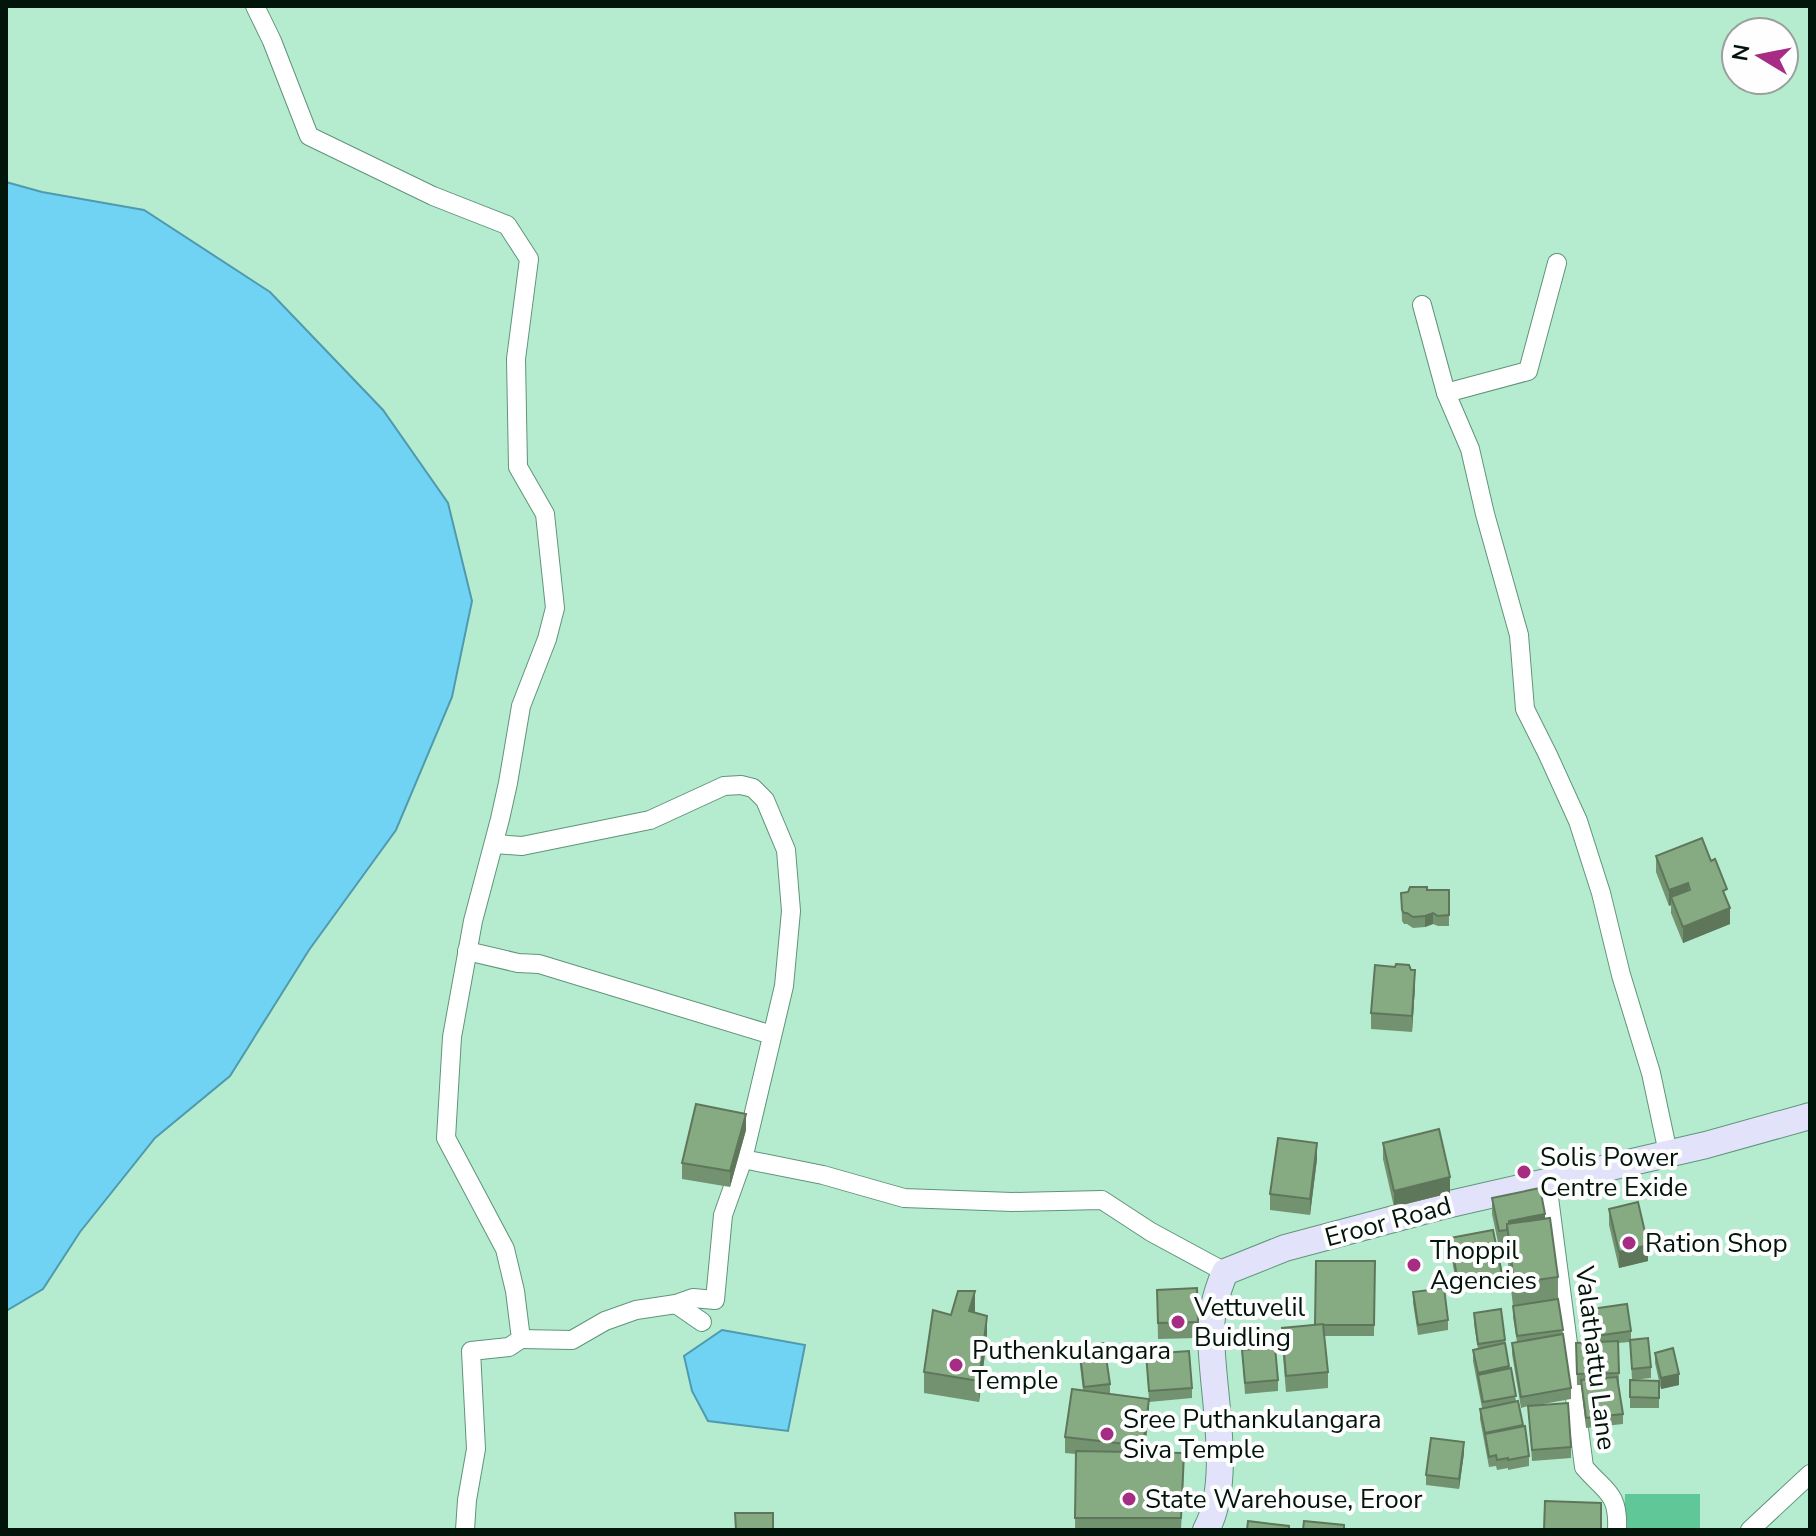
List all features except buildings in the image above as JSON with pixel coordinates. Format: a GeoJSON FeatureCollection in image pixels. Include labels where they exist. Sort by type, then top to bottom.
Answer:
{"type":"FeatureCollection","features":[{"type":"Feature","properties":{"kind":"main road","name":"Eroor Road"},"geometry":{"type":"LineString","coordinates":[[1225,1272],[1285,1248],[1446,1205],[1810,1116]]}},
{"type":"Feature","properties":{"kind":"main road"},"geometry":{"type":"LineString","coordinates":[[1207,1530],[1220,1469],[1211,1331],[1216,1295],[1225,1272]]}},
{"type":"Feature","properties":{"kind":"street"},"geometry":{"type":"LineString","coordinates":[[255,6],[309,136],[433,196],[507,225],[529,259],[516,359],[518,467],[545,514],[555,608],[547,639],[521,706],[508,783],[473,921],[452,1037],[446,1138],[505,1249],[515,1291],[521,1339]]}},
{"type":"Feature","properties":{"kind":"street"},"geometry":{"type":"LineString","coordinates":[[1446,393],[1528,371],[1557,263]]}},
{"type":"Feature","properties":{"kind":"street"},"geometry":{"type":"LineString","coordinates":[[1422,305],[1446,393],[1470,449],[1519,635],[1525,709],[1578,821],[1651,1073],[1668,1153]]}},
{"type":"Feature","properties":{"kind":"street"},"geometry":{"type":"LineString","coordinates":[[465,1530],[476,1449],[471,1351],[509,1347],[521,1339],[572,1340],[605,1321],[636,1310],[693,1298],[715,1300],[723,1215],[743,1159],[784,986],[791,911],[786,850],[765,800],[753,788],[741,785],[724,786],[650,820],[522,846],[494,844]]}},
{"type":"Feature","properties":{"kind":"street"},"geometry":{"type":"LineString","coordinates":[[467,951],[518,963],[539,964],[772,1035]]}},
{"type":"Feature","properties":{"kind":"street"},"geometry":{"type":"LineString","coordinates":[[743,1159],[823,1175],[904,1198],[1012,1202],[1102,1200],[1151,1232],[1225,1272]]}},
{"type":"Feature","properties":{"kind":"street","name":"Valathattu Lane"},"geometry":{"type":"LineString","coordinates":[[1547,1182],[1584,1467],[1614,1498],[1617,1530]]}},
{"type":"Feature","properties":{"kind":"street"},"geometry":{"type":"LineString","coordinates":[[676,1304],[702,1322]]}},
{"type":"Feature","properties":{"kind":"street"},"geometry":{"type":"LineString","coordinates":[[1750,1530],[1810,1474]]}},
{"type":"Feature","properties":{"kind":"green space"},"geometry":{"type":"Polygon","coordinates":[[[1625,1494],[1700,1494],[1700,1530],[1624,1530],[1625,1494]]]}},
{"type":"Feature","properties":{"kind":"water"},"geometry":{"type":"Polygon","coordinates":[[[6,182],[42,192],[144,210],[270,292],[383,410],[448,503],[472,601],[452,697],[396,830],[309,950],[230,1076],[155,1138],[80,1232],[43,1289],[6,1311],[6,182]]]}},
{"type":"Feature","properties":{"kind":"water"},"geometry":{"type":"Polygon","coordinates":[[[722,1330],[805,1345],[788,1431],[708,1421],[692,1391],[684,1356],[722,1330]]]}},
{"type":"Feature","properties":{"kind":"place","name":"Solis Power Centre Exide"},"geometry":{"type":"Point","coordinates":[1524,1172]}},
{"type":"Feature","properties":{"kind":"place","name":"Ration Shop"},"geometry":{"type":"Point","coordinates":[1629,1243]}},
{"type":"Feature","properties":{"kind":"place","name":"Thoppil Agencies"},"geometry":{"type":"Point","coordinates":[1414,1265]}},
{"type":"Feature","properties":{"kind":"place","name":"Vettuvelil Buidling"},"geometry":{"type":"Point","coordinates":[1178,1322]}},
{"type":"Feature","properties":{"kind":"place","name":"Puthenkulangara Temple"},"geometry":{"type":"Point","coordinates":[956,1365]}},
{"type":"Feature","properties":{"kind":"place","name":"Sree Puthankulangara Siva Temple"},"geometry":{"type":"Point","coordinates":[1107,1434]}},
{"type":"Feature","properties":{"kind":"place","name":"State Warehouse, Eroor"},"geometry":{"type":"Point","coordinates":[1129,1499]}}]}
